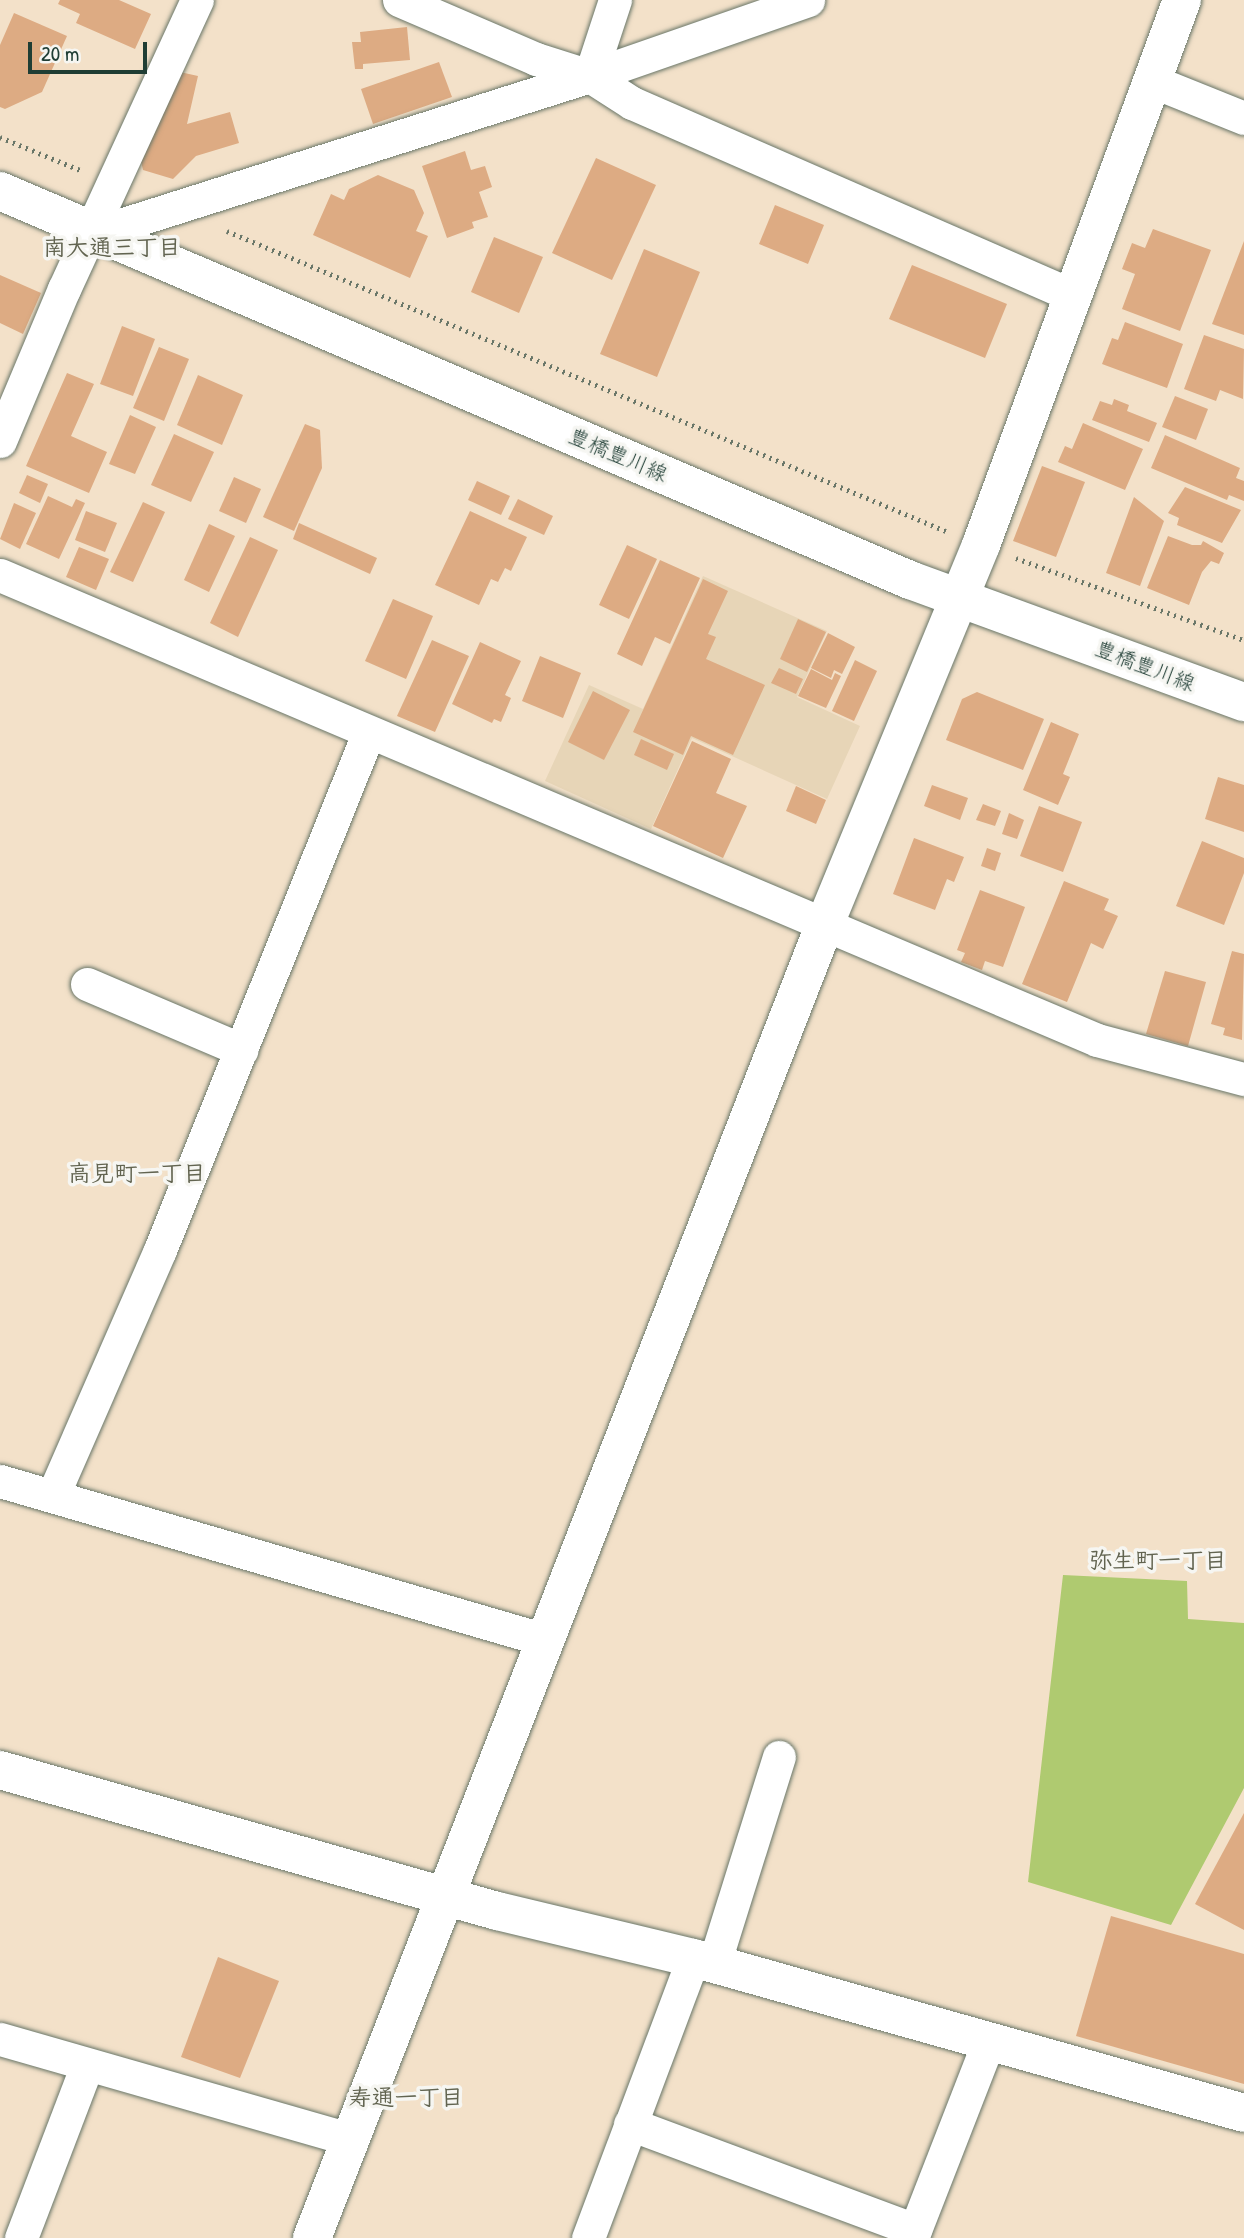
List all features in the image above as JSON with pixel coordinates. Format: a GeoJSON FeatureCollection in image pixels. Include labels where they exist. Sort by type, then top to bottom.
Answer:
{"type":"FeatureCollection","features":[{"type":"Feature","properties":{"kind":"street"},"geometry":{"type":"LineString","coordinates":[[0,441],[197,0]]}},
{"type":"Feature","properties":{"kind":"street"},"geometry":{"type":"LineString","coordinates":[[399,0],[536,59],[590,76],[632,103],[1070,295]]}},
{"type":"Feature","properties":{"kind":"street"},"geometry":{"type":"LineString","coordinates":[[590,76],[615,0]]}},
{"type":"Feature","properties":{"kind":"street"},"geometry":{"type":"LineString","coordinates":[[92,234],[590,76],[808,0]]}},
{"type":"Feature","properties":{"kind":"street"},"geometry":{"type":"LineString","coordinates":[[312,2238],[449,1898],[545,1640],[824,926],[981,545],[1070,295],[1182,0]]}},
{"type":"Feature","properties":{"kind":"street"},"geometry":{"type":"LineString","coordinates":[[1152,81],[1244,118]]}},
{"type":"Feature","properties":{"kind":"street","name":"豊橋豊川線"},"geometry":{"type":"LineString","coordinates":[[0,191],[92,234],[960,598],[1244,702]]}},
{"type":"Feature","properties":{"kind":"street"},"geometry":{"type":"LineString","coordinates":[[0,576],[368,734],[1097,1040],[1244,1079]]}},
{"type":"Feature","properties":{"kind":"street"},"geometry":{"type":"LineString","coordinates":[[53,1495],[242,1050],[368,734]]}},
{"type":"Feature","properties":{"kind":"street"},"geometry":{"type":"LineString","coordinates":[[87,984],[242,1050]]}},
{"type":"Feature","properties":{"kind":"street"},"geometry":{"type":"LineString","coordinates":[[0,1481],[545,1640]]}},
{"type":"Feature","properties":{"kind":"street"},"geometry":{"type":"LineString","coordinates":[[588,2238],[630,2124],[703,1961],[779,1757]]}},
{"type":"Feature","properties":{"kind":"street"},"geometry":{"type":"LineString","coordinates":[[0,1770],[449,1898],[703,1961],[1244,2113]]}},
{"type":"Feature","properties":{"kind":"street"},"geometry":{"type":"LineString","coordinates":[[0,2039],[352,2140]]}},
{"type":"Feature","properties":{"kind":"street"},"geometry":{"type":"LineString","coordinates":[[630,2124],[913,2234],[989,2040]]}},
{"type":"Feature","properties":{"kind":"street"},"geometry":{"type":"LineString","coordinates":[[21,2238],[87,2065]]}},
{"type":"Feature","properties":{"kind":"path"},"geometry":{"type":"LineString","coordinates":[[0,137],[113,184]]}},
{"type":"Feature","properties":{"kind":"path"},"geometry":{"type":"LineString","coordinates":[[173,209],[981,545],[1244,640]]}},
{"type":"Feature","properties":{"kind":"shaded area"},"geometry":{"type":"Polygon","coordinates":[[[703,576],[827,631],[797,697],[860,726],[827,799],[692,738],[651,829],[545,781],[589,685],[643,709],[703,576]]]}},
{"type":"Feature","properties":{"kind":"green space"},"geometry":{"type":"Polygon","coordinates":[[[1063,1575],[1187,1581],[1188,1619],[1244,1623],[1244,1788],[1171,1925],[1028,1882],[1063,1575]]]}},
{"type":"Feature","properties":{"kind":"building"},"geometry":{"type":"Polygon","coordinates":[[[60,0],[119,0],[151,14],[135,49],[76,23],[80,14],[58,4],[60,0]]]}},
{"type":"Feature","properties":{"kind":"building"},"geometry":{"type":"Polygon","coordinates":[[[14,13],[67,36],[42,92],[5,109],[0,107],[0,45],[14,13]]]}},
{"type":"Feature","properties":{"kind":"building"},"geometry":{"type":"Polygon","coordinates":[[[407,27],[410,60],[363,64],[363,69],[355,69],[352,42],[361,42],[360,32],[407,27]]]}},
{"type":"Feature","properties":{"kind":"building"},"geometry":{"type":"Polygon","coordinates":[[[439,62],[452,97],[373,124],[361,89],[439,62]]]}},
{"type":"Feature","properties":{"kind":"building"},"geometry":{"type":"Polygon","coordinates":[[[171,70],[198,76],[187,124],[230,112],[239,143],[196,156],[173,179],[143,170],[136,139],[171,70]]]}},
{"type":"Feature","properties":{"kind":"building"},"geometry":{"type":"Polygon","coordinates":[[[465,151],[471,170],[485,166],[492,187],[479,192],[488,217],[472,222],[474,228],[447,238],[422,166],[465,151]]]}},
{"type":"Feature","properties":{"kind":"building"},"geometry":{"type":"Polygon","coordinates":[[[596,158],[656,185],[612,280],[552,253],[596,158]]]}},
{"type":"Feature","properties":{"kind":"building"},"geometry":{"type":"Polygon","coordinates":[[[378,175],[414,190],[424,213],[416,231],[428,236],[410,278],[313,235],[331,194],[344,200],[349,189],[378,175]]]}},
{"type":"Feature","properties":{"kind":"building"},"geometry":{"type":"Polygon","coordinates":[[[775,205],[824,225],[808,264],[759,244],[775,205]]]}},
{"type":"Feature","properties":{"kind":"building"},"geometry":{"type":"Polygon","coordinates":[[[1153,229],[1211,250],[1180,331],[1122,309],[1135,274],[1122,269],[1132,243],[1145,248],[1153,229]]]}},
{"type":"Feature","properties":{"kind":"building"},"geometry":{"type":"Polygon","coordinates":[[[494,237],[543,257],[519,313],[471,292],[494,237]]]}},
{"type":"Feature","properties":{"kind":"building"},"geometry":{"type":"Polygon","coordinates":[[[1244,241],[1244,335],[1212,324],[1244,241]]]}},
{"type":"Feature","properties":{"kind":"building"},"geometry":{"type":"Polygon","coordinates":[[[644,249],[700,272],[657,377],[600,354],[644,249]]]}},
{"type":"Feature","properties":{"kind":"building"},"geometry":{"type":"Polygon","coordinates":[[[912,265],[1007,304],[985,358],[889,319],[912,265]]]}},
{"type":"Feature","properties":{"kind":"building"},"geometry":{"type":"Polygon","coordinates":[[[0,275],[41,293],[23,334],[0,323],[0,275]]]}},
{"type":"Feature","properties":{"kind":"building"},"geometry":{"type":"Polygon","coordinates":[[[1125,322],[1183,344],[1167,388],[1102,364],[1112,338],[1118,340],[1125,322]]]}},
{"type":"Feature","properties":{"kind":"building"},"geometry":{"type":"Polygon","coordinates":[[[122,326],[155,339],[133,396],[100,384],[122,326]]]}},
{"type":"Feature","properties":{"kind":"building"},"geometry":{"type":"Polygon","coordinates":[[[1204,335],[1244,349],[1243,399],[1220,390],[1216,401],[1184,389],[1204,335]]]}},
{"type":"Feature","properties":{"kind":"building"},"geometry":{"type":"Polygon","coordinates":[[[159,347],[189,359],[164,421],[133,408],[159,347]]]}},
{"type":"Feature","properties":{"kind":"building"},"geometry":{"type":"Polygon","coordinates":[[[67,373],[94,384],[71,436],[107,452],[89,493],[26,466],[67,373]]]}},
{"type":"Feature","properties":{"kind":"building"},"geometry":{"type":"Polygon","coordinates":[[[198,375],[243,395],[222,445],[177,425],[198,375]]]}},
{"type":"Feature","properties":{"kind":"building"},"geometry":{"type":"Polygon","coordinates":[[[1175,396],[1208,409],[1196,440],[1162,427],[1175,396]]]}},
{"type":"Feature","properties":{"kind":"building"},"geometry":{"type":"Polygon","coordinates":[[[1114,399],[1129,405],[1127,411],[1157,423],[1149,442],[1092,420],[1100,401],[1112,405],[1114,399]]]}},
{"type":"Feature","properties":{"kind":"building"},"geometry":{"type":"Polygon","coordinates":[[[130,415],[156,427],[135,474],[109,464],[130,415]]]}},
{"type":"Feature","properties":{"kind":"building"},"geometry":{"type":"Polygon","coordinates":[[[1083,423],[1143,449],[1125,490],[1058,462],[1065,446],[1072,449],[1083,423]]]}},
{"type":"Feature","properties":{"kind":"building"},"geometry":{"type":"Polygon","coordinates":[[[305,424],[320,430],[322,468],[294,531],[263,517],[305,424]]]}},
{"type":"Feature","properties":{"kind":"building"},"geometry":{"type":"Polygon","coordinates":[[[174,434],[214,452],[191,502],[151,485],[174,434]]]}},
{"type":"Feature","properties":{"kind":"building"},"geometry":{"type":"Polygon","coordinates":[[[1165,435],[1240,468],[1236,478],[1244,481],[1244,501],[1229,495],[1227,500],[1151,468],[1165,435]]]}},
{"type":"Feature","properties":{"kind":"building"},"geometry":{"type":"Polygon","coordinates":[[[1042,466],[1085,482],[1056,557],[1013,541],[1042,466]]]}},
{"type":"Feature","properties":{"kind":"building"},"geometry":{"type":"Polygon","coordinates":[[[27,475],[48,484],[40,503],[19,493],[27,475]]]}},
{"type":"Feature","properties":{"kind":"building"},"geometry":{"type":"Polygon","coordinates":[[[234,477],[261,489],[246,523],[219,511],[234,477]]]}},
{"type":"Feature","properties":{"kind":"building"},"geometry":{"type":"Polygon","coordinates":[[[477,481],[510,496],[501,515],[468,500],[477,481]]]}},
{"type":"Feature","properties":{"kind":"building"},"geometry":{"type":"Polygon","coordinates":[[[1185,487],[1241,510],[1222,543],[1177,525],[1179,518],[1168,513],[1185,487]]]}},
{"type":"Feature","properties":{"kind":"building"},"geometry":{"type":"Polygon","coordinates":[[[48,496],[72,507],[76,499],[85,503],[59,559],[26,544],[48,496]]]}},
{"type":"Feature","properties":{"kind":"building"},"geometry":{"type":"Polygon","coordinates":[[[1134,497],[1164,521],[1140,586],[1106,573],[1134,497]]]}},
{"type":"Feature","properties":{"kind":"building"},"geometry":{"type":"Polygon","coordinates":[[[518,499],[553,516],[544,535],[508,519],[518,499]]]}},
{"type":"Feature","properties":{"kind":"building"},"geometry":{"type":"Polygon","coordinates":[[[143,502],[165,512],[133,582],[110,572],[143,502]]]}},
{"type":"Feature","properties":{"kind":"building"},"geometry":{"type":"Polygon","coordinates":[[[14,503],[36,513],[20,549],[0,539],[14,503]]]}},
{"type":"Feature","properties":{"kind":"building"},"geometry":{"type":"Polygon","coordinates":[[[86,511],[117,523],[105,552],[75,540],[86,511]]]}},
{"type":"Feature","properties":{"kind":"building"},"geometry":{"type":"Polygon","coordinates":[[[470,511],[527,537],[511,571],[505,568],[498,582],[491,579],[479,605],[435,585],[470,511]]]}},
{"type":"Feature","properties":{"kind":"building"},"geometry":{"type":"Polygon","coordinates":[[[299,523],[377,558],[370,574],[293,539],[299,523]]]}},
{"type":"Feature","properties":{"kind":"building"},"geometry":{"type":"Polygon","coordinates":[[[209,524],[235,536],[209,592],[184,580],[209,524]]]}},
{"type":"Feature","properties":{"kind":"building"},"geometry":{"type":"Polygon","coordinates":[[[1168,536],[1192,545],[1201,545],[1203,541],[1224,553],[1219,564],[1211,561],[1202,572],[1189,605],[1147,588],[1168,536]]]}},
{"type":"Feature","properties":{"kind":"building"},"geometry":{"type":"Polygon","coordinates":[[[250,537],[278,550],[238,637],[210,623],[250,537]]]}},
{"type":"Feature","properties":{"kind":"building"},"geometry":{"type":"Polygon","coordinates":[[[627,545],[657,559],[629,619],[599,605],[627,545]]]}},
{"type":"Feature","properties":{"kind":"building"},"geometry":{"type":"Polygon","coordinates":[[[79,547],[109,559],[96,590],[66,577],[79,547]]]}},
{"type":"Feature","properties":{"kind":"building"},"geometry":{"type":"Polygon","coordinates":[[[660,560],[700,578],[670,644],[655,637],[642,666],[617,654],[660,560]]]}},
{"type":"Feature","properties":{"kind":"building"},"geometry":{"type":"Polygon","coordinates":[[[703,579],[728,591],[708,634],[716,637],[706,659],[765,685],[733,755],[691,736],[683,755],[633,732],[703,579]]]}},
{"type":"Feature","properties":{"kind":"building"},"geometry":{"type":"Polygon","coordinates":[[[393,599],[433,616],[406,679],[365,661],[393,599]]]}},
{"type":"Feature","properties":{"kind":"building"},"geometry":{"type":"Polygon","coordinates":[[[798,619],[826,632],[807,672],[780,659],[798,619]]]}},
{"type":"Feature","properties":{"kind":"building"},"geometry":{"type":"Polygon","coordinates":[[[828,633],[855,647],[842,674],[834,670],[831,678],[811,668],[828,633]]]}},
{"type":"Feature","properties":{"kind":"building"},"geometry":{"type":"Polygon","coordinates":[[[432,640],[469,656],[435,732],[397,716],[432,640]]]}},
{"type":"Feature","properties":{"kind":"building"},"geometry":{"type":"Polygon","coordinates":[[[480,642],[521,661],[505,695],[511,698],[501,722],[494,719],[492,723],[452,704],[480,642]]]}},
{"type":"Feature","properties":{"kind":"building"},"geometry":{"type":"Polygon","coordinates":[[[540,656],[581,673],[563,718],[522,701],[540,656]]]}},
{"type":"Feature","properties":{"kind":"building"},"geometry":{"type":"Polygon","coordinates":[[[855,660],[877,671],[854,721],[832,711],[855,660]]]}},
{"type":"Feature","properties":{"kind":"building"},"geometry":{"type":"Polygon","coordinates":[[[779,668],[803,679],[796,694],[771,683],[779,668]]]}},
{"type":"Feature","properties":{"kind":"building"},"geometry":{"type":"Polygon","coordinates":[[[811,669],[832,680],[835,673],[841,676],[826,708],[798,696],[811,669]]]}},
{"type":"Feature","properties":{"kind":"building"},"geometry":{"type":"Polygon","coordinates":[[[593,691],[630,710],[604,760],[568,742],[593,691]]]}},
{"type":"Feature","properties":{"kind":"building"},"geometry":{"type":"Polygon","coordinates":[[[977,692],[1044,719],[1023,770],[946,740],[962,699],[977,692]]]}},
{"type":"Feature","properties":{"kind":"building"},"geometry":{"type":"Polygon","coordinates":[[[1051,722],[1079,734],[1063,774],[1070,777],[1058,805],[1023,790],[1051,722]]]}},
{"type":"Feature","properties":{"kind":"building"},"geometry":{"type":"Polygon","coordinates":[[[641,739],[674,754],[667,770],[634,755],[641,739]]]}},
{"type":"Feature","properties":{"kind":"building"},"geometry":{"type":"Polygon","coordinates":[[[692,741],[731,759],[716,793],[747,806],[723,858],[653,826],[692,741]]]}},
{"type":"Feature","properties":{"kind":"building"},"geometry":{"type":"Polygon","coordinates":[[[1218,777],[1244,785],[1244,832],[1205,819],[1218,777]]]}},
{"type":"Feature","properties":{"kind":"building"},"geometry":{"type":"Polygon","coordinates":[[[932,785],[968,798],[960,820],[924,806],[932,785]]]}},
{"type":"Feature","properties":{"kind":"building"},"geometry":{"type":"Polygon","coordinates":[[[796,786],[826,800],[816,824],[786,811],[796,786]]]}},
{"type":"Feature","properties":{"kind":"building"},"geometry":{"type":"Polygon","coordinates":[[[983,804],[1001,811],[995,826],[976,820],[983,804]]]}},
{"type":"Feature","properties":{"kind":"building"},"geometry":{"type":"Polygon","coordinates":[[[1039,806],[1082,822],[1063,872],[1020,856],[1039,806]]]}},
{"type":"Feature","properties":{"kind":"building"},"geometry":{"type":"Polygon","coordinates":[[[1009,813],[1024,820],[1017,839],[1002,834],[1009,813]]]}},
{"type":"Feature","properties":{"kind":"building"},"geometry":{"type":"Polygon","coordinates":[[[914,838],[964,857],[954,882],[947,879],[935,910],[893,894],[914,838]]]}},
{"type":"Feature","properties":{"kind":"building"},"geometry":{"type":"Polygon","coordinates":[[[1202,841],[1244,858],[1244,873],[1224,925],[1176,906],[1202,841]]]}},
{"type":"Feature","properties":{"kind":"building"},"geometry":{"type":"Polygon","coordinates":[[[987,848],[1001,853],[995,871],[981,866],[987,848]]]}},
{"type":"Feature","properties":{"kind":"building"},"geometry":{"type":"Polygon","coordinates":[[[1064,881],[1109,899],[1104,910],[1118,916],[1103,949],[1091,943],[1067,1002],[1022,984],[1064,881]]]}},
{"type":"Feature","properties":{"kind":"building"},"geometry":{"type":"Polygon","coordinates":[[[980,890],[1025,907],[1003,967],[985,961],[982,970],[961,962],[965,953],[957,950],[980,890]]]}},
{"type":"Feature","properties":{"kind":"building"},"geometry":{"type":"Polygon","coordinates":[[[1232,951],[1244,954],[1242,1040],[1223,1035],[1225,1028],[1211,1024],[1232,951]]]}},
{"type":"Feature","properties":{"kind":"building"},"geometry":{"type":"Polygon","coordinates":[[[1165,971],[1206,982],[1188,1046],[1146,1034],[1165,971]]]}},
{"type":"Feature","properties":{"kind":"building"},"geometry":{"type":"Polygon","coordinates":[[[1244,1813],[1244,1930],[1195,1904],[1244,1813]]]}},
{"type":"Feature","properties":{"kind":"building"},"geometry":{"type":"Polygon","coordinates":[[[1111,1916],[1244,1954],[1244,2084],[1076,2036],[1111,1916]]]}},
{"type":"Feature","properties":{"kind":"building"},"geometry":{"type":"Polygon","coordinates":[[[218,1957],[279,1981],[240,2078],[181,2057],[218,1957]]]}},
{"type":"Feature","properties":{"kind":"district","name":"南大通三丁目"},"geometry":{"type":"Point","coordinates":[112,247]}},
{"type":"Feature","properties":{"kind":"district","name":"高見町一丁目"},"geometry":{"type":"Point","coordinates":[137,1173]}},
{"type":"Feature","properties":{"kind":"district","name":"弥生町一丁目"},"geometry":{"type":"Point","coordinates":[1158,1560]}},
{"type":"Feature","properties":{"kind":"district","name":"寿通一丁目"},"geometry":{"type":"Point","coordinates":[406,2097]}}]}
